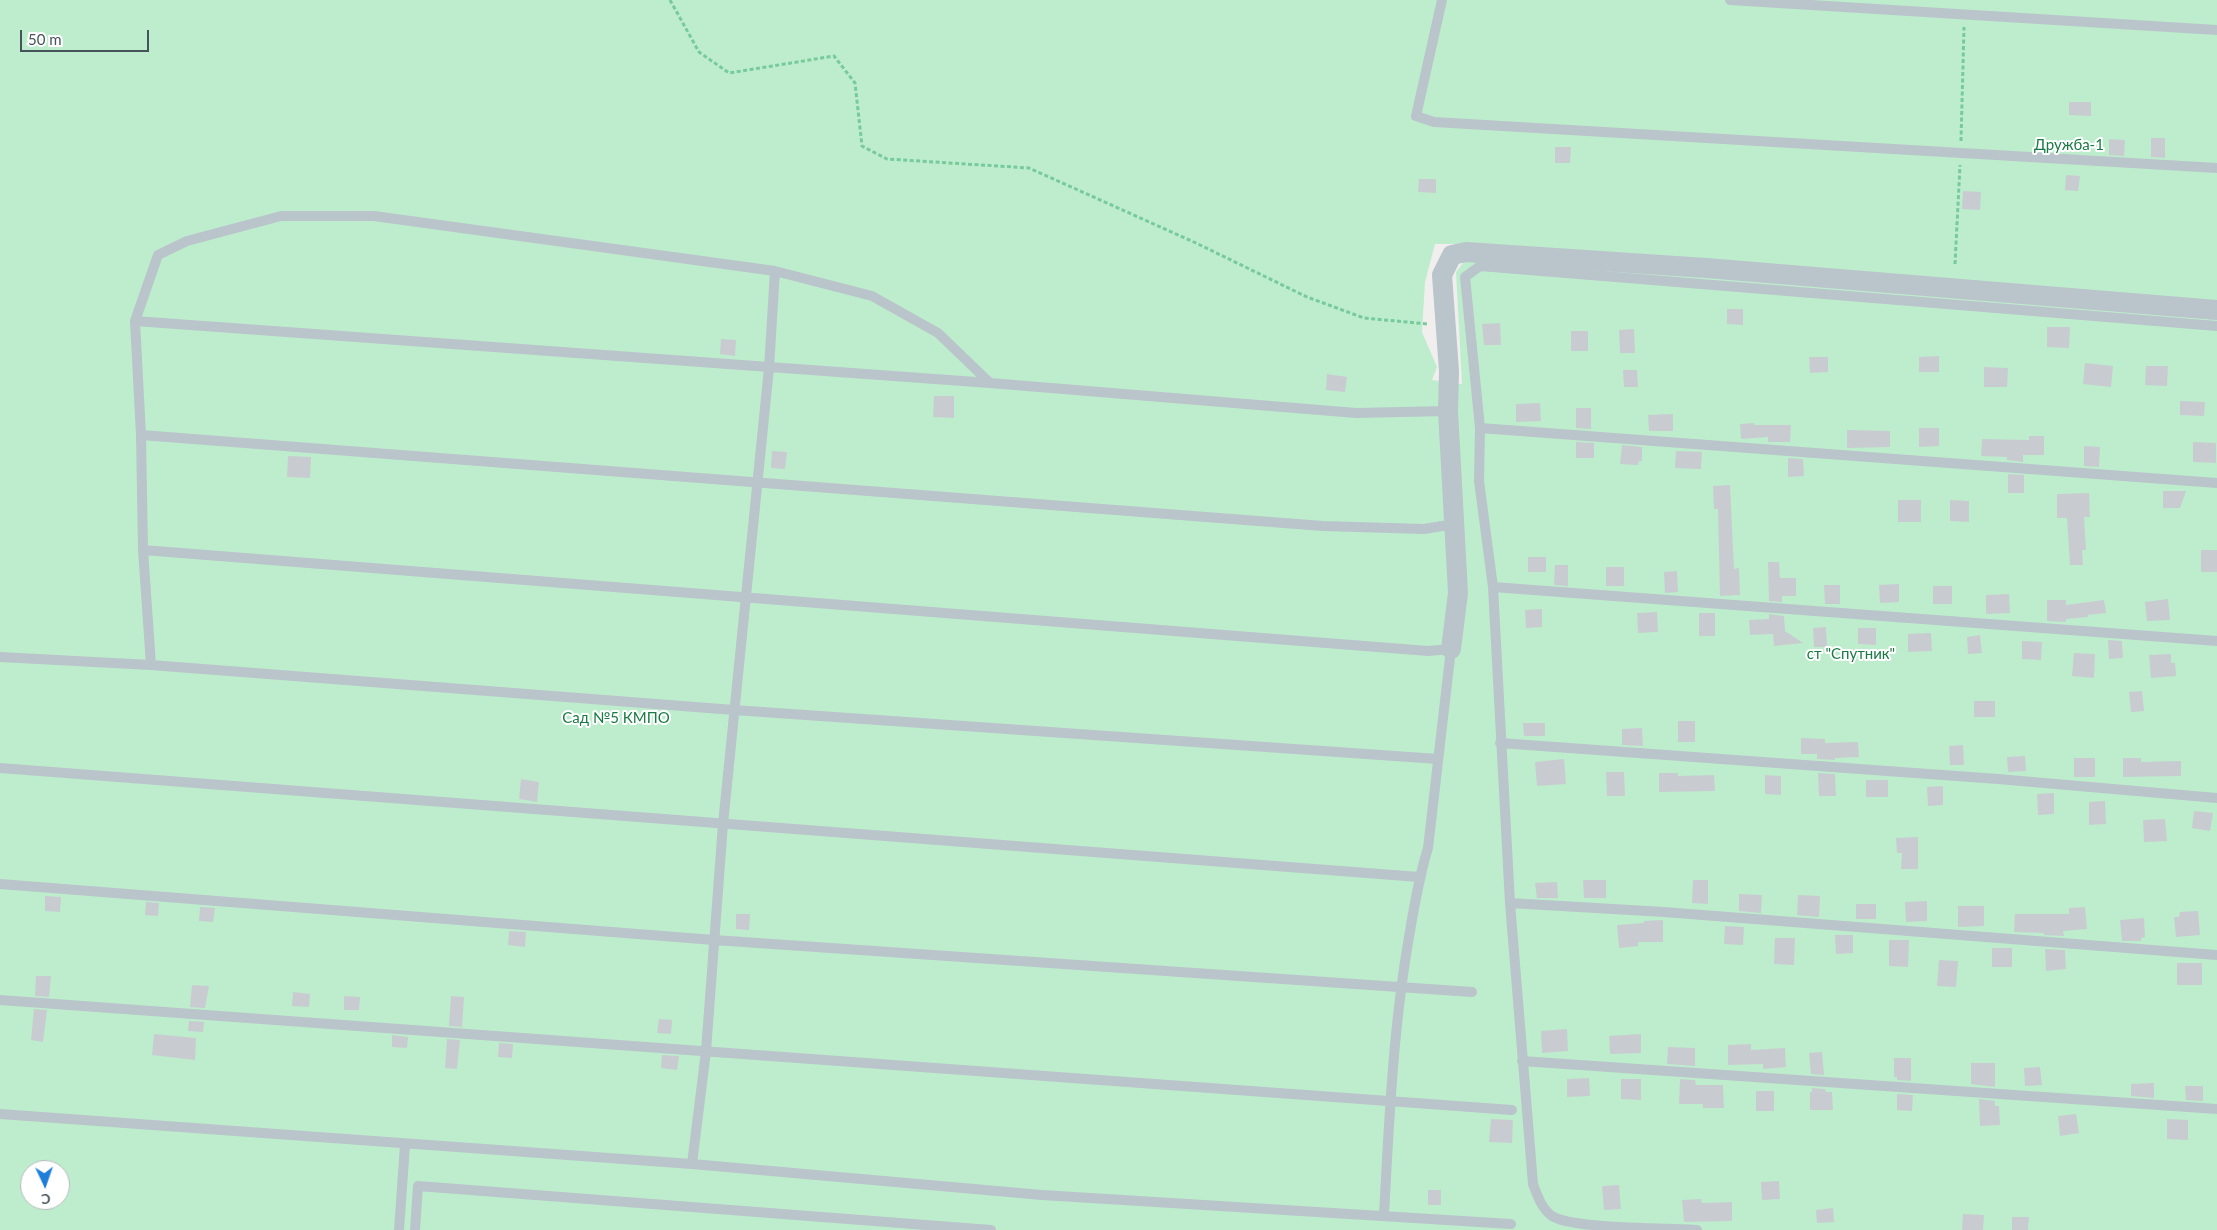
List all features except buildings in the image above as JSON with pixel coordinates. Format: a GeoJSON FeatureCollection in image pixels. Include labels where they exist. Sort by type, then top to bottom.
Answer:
{"type":"FeatureCollection","features":[{"type":"Feature","properties":{"kind":"street"},"geometry":{"type":"LineString","coordinates":[[1450,650],[1458,593],[1442,275],[1452,255],[1466,252],[1706,268],[2217,310]]}},
{"type":"Feature","properties":{"kind":"lane"},"geometry":{"type":"LineString","coordinates":[[1442,0],[1416,116],[1434,122],[2217,168]]}},
{"type":"Feature","properties":{"kind":"lane"},"geometry":{"type":"LineString","coordinates":[[1730,0],[2217,30]]}},
{"type":"Feature","properties":{"kind":"lane"},"geometry":{"type":"LineString","coordinates":[[151,665],[143,550],[141,435],[135,321],[158,255],[187,241],[281,216],[374,216],[776,272],[872,296],[938,333],[990,383]]}},
{"type":"Feature","properties":{"kind":"lane"},"geometry":{"type":"LineString","coordinates":[[1697,1230],[1590,1224],[1560,1220],[1550,1214],[1540,1201],[1533,1184],[1510,903],[1493,587],[1479,481],[1480,428],[1465,277],[1480,266],[2217,326]]}},
{"type":"Feature","properties":{"kind":"lane"},"geometry":{"type":"LineString","coordinates":[[692,1164],[706,1051],[723,824],[769,368],[776,272]]}},
{"type":"Feature","properties":{"kind":"lane"},"geometry":{"type":"LineString","coordinates":[[135,321],[990,383],[1356,413],[1448,411]]}},
{"type":"Feature","properties":{"kind":"lane"},"geometry":{"type":"LineString","coordinates":[[1480,428],[2217,483]]}},
{"type":"Feature","properties":{"kind":"lane"},"geometry":{"type":"LineString","coordinates":[[141,435],[1323,526],[1424,529],[1454,524]]}},
{"type":"Feature","properties":{"kind":"lane"},"geometry":{"type":"LineString","coordinates":[[143,550],[1428,651],[1450,650],[1428,848],[1419,877],[1400,988],[1390,1102],[1384,1215]]}},
{"type":"Feature","properties":{"kind":"lane"},"geometry":{"type":"LineString","coordinates":[[1493,587],[2217,641]]}},
{"type":"Feature","properties":{"kind":"lane"},"geometry":{"type":"LineString","coordinates":[[0,657],[151,665],[734,710],[1438,759]]}},
{"type":"Feature","properties":{"kind":"lane"},"geometry":{"type":"LineString","coordinates":[[1500,744],[1998,779],[2217,798]]}},
{"type":"Feature","properties":{"kind":"lane"},"geometry":{"type":"LineString","coordinates":[[0,768],[1419,877]]}},
{"type":"Feature","properties":{"kind":"lane"},"geometry":{"type":"LineString","coordinates":[[0,884],[714,940],[1472,992]]}},
{"type":"Feature","properties":{"kind":"lane"},"geometry":{"type":"LineString","coordinates":[[1510,903],[1664,912],[2217,954]]}},
{"type":"Feature","properties":{"kind":"lane"},"geometry":{"type":"LineString","coordinates":[[0,1000],[1512,1110]]}},
{"type":"Feature","properties":{"kind":"lane"},"geometry":{"type":"LineString","coordinates":[[1522,1061],[2217,1109]]}},
{"type":"Feature","properties":{"kind":"lane"},"geometry":{"type":"LineString","coordinates":[[0,1114],[405,1145],[692,1164],[1042,1195],[1511,1224]]}},
{"type":"Feature","properties":{"kind":"lane"},"geometry":{"type":"LineString","coordinates":[[399,1230],[405,1145]]}},
{"type":"Feature","properties":{"kind":"lane"},"geometry":{"type":"LineString","coordinates":[[415,1230],[418,1186],[991,1230]]}},
{"type":"Feature","properties":{"kind":"path"},"geometry":{"type":"LineString","coordinates":[[670,0],[699,52],[729,74],[834,56],[855,83],[862,146],[887,159],[1029,168],[1196,243],[1307,297],[1364,318],[1444,326]]}},
{"type":"Feature","properties":{"kind":"path"},"geometry":{"type":"LineString","coordinates":[[1955,264],[1961,153],[1964,14]]}},
{"type":"Feature","properties":{"kind":"green space"},"geometry":{"type":"Polygon","coordinates":[[[0,0],[2217,0],[2217,303],[1464,244],[1435,244],[1425,282],[1422,332],[1437,367],[1432,380],[1462,384],[1456,272],[1466,259],[2217,317],[2217,1230],[0,1230],[0,0]]]}},
{"type":"Feature","properties":{"kind":"park label","name":"Дружба-1"},"geometry":{"type":"Point","coordinates":[2069,145]}},
{"type":"Feature","properties":{"kind":"park label","name":"ст \"Спутник\""},"geometry":{"type":"Point","coordinates":[1851,654]}},
{"type":"Feature","properties":{"kind":"park label","name":"Сад №5 КМПО"},"geometry":{"type":"Point","coordinates":[616,718]}}]}
